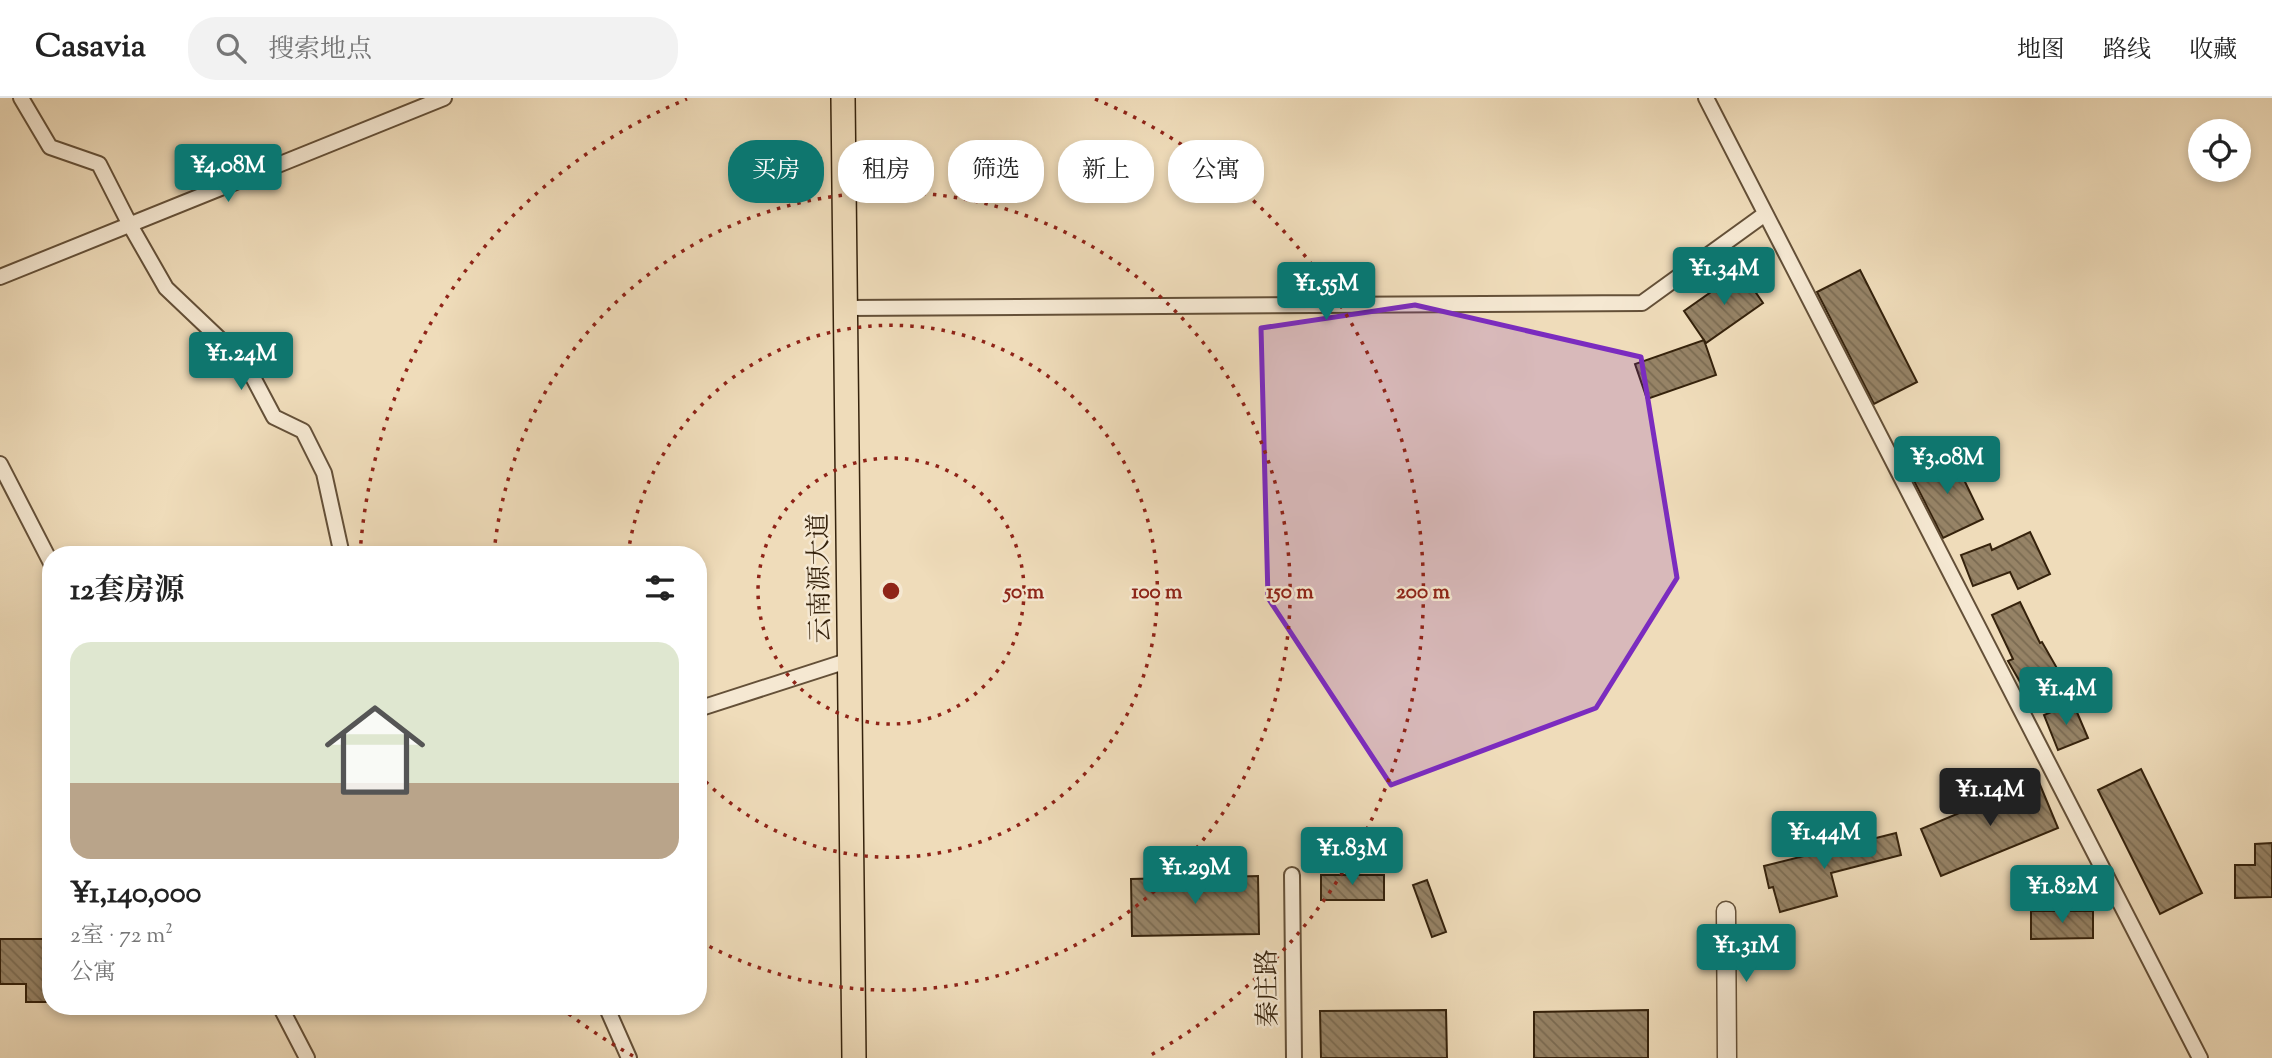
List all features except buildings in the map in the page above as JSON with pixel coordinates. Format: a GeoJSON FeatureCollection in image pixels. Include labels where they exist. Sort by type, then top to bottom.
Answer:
{"type":"FeatureCollection","features":[{"type":"Feature","properties":{"kind":"main road","name":"云南源大道"},"geometry":{"type":"LineString","coordinates":[[843,98],[854,1058]]}},
{"type":"Feature","properties":{"kind":"street"},"geometry":{"type":"LineString","coordinates":[[21,98],[50,147],[99,164],[166,288],[246,364],[274,417],[303,431],[324,473],[340,546]]}},
{"type":"Feature","properties":{"kind":"street"},"geometry":{"type":"LineString","coordinates":[[0,277],[444,98]]}},
{"type":"Feature","properties":{"kind":"street"},"geometry":{"type":"LineString","coordinates":[[1706,98],[2200,1058]]}},
{"type":"Feature","properties":{"kind":"street"},"geometry":{"type":"LineString","coordinates":[[845,308],[1642,303],[1765,214]]}},
{"type":"Feature","properties":{"kind":"street"},"geometry":{"type":"LineString","coordinates":[[0,464],[42,546]]}},
{"type":"Feature","properties":{"kind":"street"},"geometry":{"type":"LineString","coordinates":[[707,706],[849,660]]}},
{"type":"Feature","properties":{"kind":"street","name":"秦庄路"},"geometry":{"type":"LineString","coordinates":[[1292,875],[1294,1058]]}},
{"type":"Feature","properties":{"kind":"street"},"geometry":{"type":"LineString","coordinates":[[1726,911],[1727,1058]]}},
{"type":"Feature","properties":{"kind":"street"},"geometry":{"type":"LineString","coordinates":[[285,1015],[307,1058]]}},
{"type":"Feature","properties":{"kind":"street"},"geometry":{"type":"LineString","coordinates":[[610,1015],[629,1058]]}},
{"type":"Feature","properties":{"kind":"highlighted area"},"geometry":{"type":"Polygon","coordinates":[[[1415,305],[1641,357],[1677,578],[1596,708],[1391,785],[1268,598],[1261,328],[1415,305]]]}}]}
